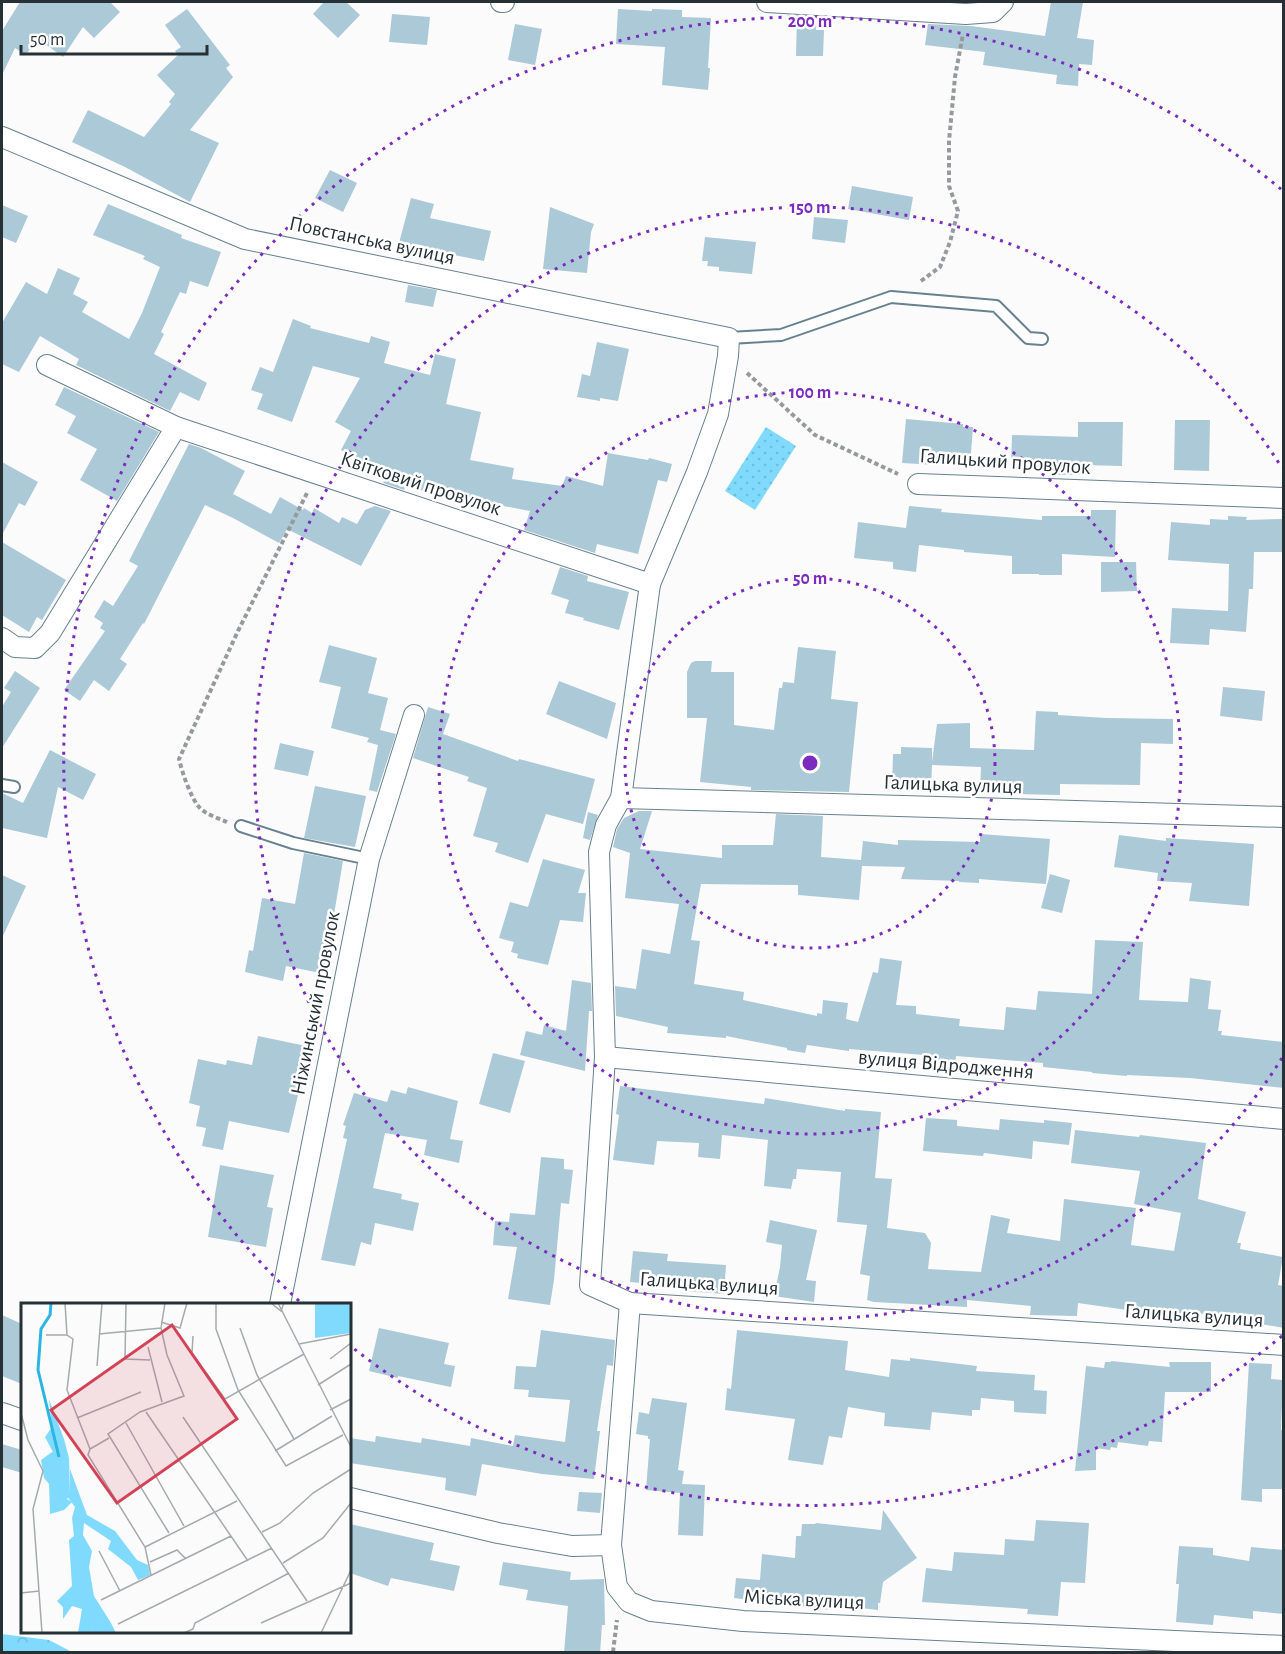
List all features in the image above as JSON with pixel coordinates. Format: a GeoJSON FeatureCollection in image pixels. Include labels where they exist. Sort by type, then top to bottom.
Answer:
{"type":"FeatureCollection","features":[{"type":"Feature","properties":{"kind":"street"},"geometry":{"type":"LineString","coordinates":[[767,2],[966,14],[993,12],[1003,2]]}},
{"type":"Feature","properties":{"kind":"street","name":"Повстанська вулиця"},"geometry":{"type":"LineString","coordinates":[[2,136],[245,239],[729,347]]}},
{"type":"Feature","properties":{"kind":"street","name":"Галицька вулиця"},"geometry":{"type":"LineString","coordinates":[[729,347],[718,414],[697,472],[650,584],[621,798],[606,825],[599,852],[605,1057],[590,1285],[630,1303],[1284,1345]]}},
{"type":"Feature","properties":{"kind":"street","name":"Квітковий провулок"},"geometry":{"type":"LineString","coordinates":[[47,365],[176,428],[650,584]]}},
{"type":"Feature","properties":{"kind":"street"},"geometry":{"type":"LineString","coordinates":[[2,638],[15,647],[34,648],[50,633],[176,428]]}},
{"type":"Feature","properties":{"kind":"street","name":"Галицький провулок"},"geometry":{"type":"LineString","coordinates":[[918,484],[1284,498]]}},
{"type":"Feature","properties":{"kind":"street","name":"Ніжинський провулок"},"geometry":{"type":"LineString","coordinates":[[280,1303],[369,859],[414,715]]}},
{"type":"Feature","properties":{"kind":"street","name":"Галицька вулиця"},"geometry":{"type":"LineString","coordinates":[[621,798],[1284,817]]}},
{"type":"Feature","properties":{"kind":"street","name":"вулиця Відродження"},"geometry":{"type":"LineString","coordinates":[[605,1057],[1284,1119]]}},
{"type":"Feature","properties":{"kind":"street","name":"Міська вулиця"},"geometry":{"type":"LineString","coordinates":[[630,1303],[611,1545],[617,1587],[629,1602],[651,1611],[743,1621],[1284,1646]]}},
{"type":"Feature","properties":{"kind":"street"},"geometry":{"type":"LineString","coordinates":[[2,1413],[21,1420]]}},
{"type":"Feature","properties":{"kind":"street"},"geometry":{"type":"LineString","coordinates":[[351,1498],[498,1533],[572,1546],[611,1545]]}},
{"type":"Feature","properties":{"kind":"lane"},"geometry":{"type":"LineString","coordinates":[[729,347],[781,335],[891,297],[996,306],[1028,338],[1042,339]]}},
{"type":"Feature","properties":{"kind":"lane"},"geometry":{"type":"LineString","coordinates":[[2,785],[14,787]]}},
{"type":"Feature","properties":{"kind":"lane"},"geometry":{"type":"LineString","coordinates":[[241,826],[293,843],[369,859]]}},
{"type":"Feature","properties":{"kind":"path"},"geometry":{"type":"LineString","coordinates":[[891,297],[916,284],[940,267],[950,242],[958,211],[949,186],[949,141],[955,77],[966,14]]}},
{"type":"Feature","properties":{"kind":"path","name":"Галицький провулок"},"geometry":{"type":"LineString","coordinates":[[729,347],[815,435],[918,484]]}},
{"type":"Feature","properties":{"kind":"path"},"geometry":{"type":"LineString","coordinates":[[241,826],[220,819],[199,808],[181,769],[179,759],[238,631],[317,474]]}},
{"type":"Feature","properties":{"kind":"green space"},"geometry":{"type":"Polygon","coordinates":[[[766,427],[796,446],[755,510],[725,491],[766,427]]]}},
{"type":"Feature","properties":{"kind":"green space"},"geometry":{"type":"Polygon","coordinates":[[[2,1634],[49,1640],[72,1652],[2,1652],[2,1634]]]}},
{"type":"Feature","properties":{"kind":"building"},"geometry":{"type":"Polygon","coordinates":[[[20,2],[110,2],[120,12],[94,38],[83,27],[63,57],[37,38],[26,55],[15,48],[2,75],[2,31],[20,2]]]}},
{"type":"Feature","properties":{"kind":"building"},"geometry":{"type":"Polygon","coordinates":[[[324,2],[346,2],[360,15],[338,38],[313,14],[324,2]]]}},
{"type":"Feature","properties":{"kind":"building"},"geometry":{"type":"Polygon","coordinates":[[[1051,2],[1083,2],[1077,38],[1094,40],[1092,65],[1079,64],[1078,86],[1056,84],[1057,75],[983,65],[985,52],[925,45],[928,24],[971,26],[1045,36],[1051,2]]]}},
{"type":"Feature","properties":{"kind":"building"},"geometry":{"type":"Polygon","coordinates":[[[187,9],[230,65],[226,68],[233,77],[190,130],[219,143],[190,202],[72,142],[88,110],[144,137],[171,104],[169,102],[175,94],[157,75],[178,55],[175,51],[181,47],[165,25],[187,9]]]}},
{"type":"Feature","properties":{"kind":"building"},"geometry":{"type":"Polygon","coordinates":[[[618,9],[682,10],[682,17],[711,18],[708,90],[662,85],[665,47],[616,44],[618,9]]]}},
{"type":"Feature","properties":{"kind":"building"},"geometry":{"type":"Polygon","coordinates":[[[392,14],[430,17],[427,45],[389,42],[392,14]]]}},
{"type":"Feature","properties":{"kind":"building"},"geometry":{"type":"Polygon","coordinates":[[[797,16],[817,17],[816,30],[824,30],[823,56],[796,56],[797,16]]]}},
{"type":"Feature","properties":{"kind":"building"},"geometry":{"type":"Polygon","coordinates":[[[515,24],[542,29],[535,65],[508,60],[515,24]]]}},
{"type":"Feature","properties":{"kind":"building"},"geometry":{"type":"Polygon","coordinates":[[[330,170],[357,183],[343,212],[315,198],[330,170]]]}},
{"type":"Feature","properties":{"kind":"building"},"geometry":{"type":"Polygon","coordinates":[[[852,186],[913,197],[909,220],[848,209],[852,186]]]}},
{"type":"Feature","properties":{"kind":"building"},"geometry":{"type":"Polygon","coordinates":[[[411,198],[434,204],[430,218],[491,231],[484,261],[444,253],[444,255],[399,243],[411,198]]]}},
{"type":"Feature","properties":{"kind":"building"},"geometry":{"type":"Polygon","coordinates":[[[108,204],[182,235],[181,238],[221,252],[208,287],[190,281],[186,294],[180,292],[161,332],[164,334],[154,354],[207,383],[199,401],[180,392],[170,411],[76,365],[79,359],[40,336],[19,372],[2,364],[2,323],[26,282],[47,294],[58,268],[80,278],[73,294],[88,302],[82,312],[129,339],[160,267],[143,259],[145,256],[93,235],[108,204]]]}},
{"type":"Feature","properties":{"kind":"building"},"geometry":{"type":"Polygon","coordinates":[[[2,205],[28,216],[16,243],[2,237],[2,205]]]}},
{"type":"Feature","properties":{"kind":"building"},"geometry":{"type":"Polygon","coordinates":[[[550,207],[594,224],[591,232],[587,273],[543,269],[550,207]]]}},
{"type":"Feature","properties":{"kind":"building"},"geometry":{"type":"Polygon","coordinates":[[[814,217],[848,220],[845,243],[812,239],[814,217]]]}},
{"type":"Feature","properties":{"kind":"building"},"geometry":{"type":"Polygon","coordinates":[[[705,237],[756,242],[752,274],[719,271],[719,267],[707,266],[708,261],[702,261],[705,237]]]}},
{"type":"Feature","properties":{"kind":"building"},"geometry":{"type":"Polygon","coordinates":[[[408,285],[437,290],[433,307],[405,302],[408,285]]]}},
{"type":"Feature","properties":{"kind":"building"},"geometry":{"type":"Polygon","coordinates":[[[293,319],[311,326],[310,328],[369,343],[371,336],[390,342],[384,363],[430,375],[435,354],[456,359],[446,404],[481,412],[470,460],[514,468],[512,479],[562,486],[566,476],[603,486],[608,453],[648,460],[649,458],[672,464],[667,482],[658,480],[638,554],[597,544],[595,553],[524,530],[530,511],[405,487],[404,490],[383,483],[386,477],[341,450],[351,431],[335,422],[360,378],[313,366],[292,422],[257,409],[263,394],[251,390],[260,367],[273,372],[293,319]]]}},
{"type":"Feature","properties":{"kind":"building"},"geometry":{"type":"Polygon","coordinates":[[[597,342],[629,349],[618,401],[577,397],[582,374],[590,376],[597,342]]]}},
{"type":"Feature","properties":{"kind":"building"},"geometry":{"type":"Polygon","coordinates":[[[64,387],[159,432],[117,501],[80,480],[97,449],[67,433],[76,416],[55,405],[64,387]]]}},
{"type":"Feature","properties":{"kind":"building"},"geometry":{"type":"Polygon","coordinates":[[[906,419],[973,427],[970,466],[902,463],[906,419]]]}},
{"type":"Feature","properties":{"kind":"building"},"geometry":{"type":"Polygon","coordinates":[[[1175,420],[1210,420],[1209,471],[1174,470],[1175,420]]]}},
{"type":"Feature","properties":{"kind":"building"},"geometry":{"type":"Polygon","coordinates":[[[1078,422],[1123,422],[1122,466],[1084,465],[1083,475],[1053,475],[1053,468],[1011,467],[1012,435],[1078,437],[1078,422]]]}},
{"type":"Feature","properties":{"kind":"building"},"geometry":{"type":"Polygon","coordinates":[[[189,444],[245,471],[233,494],[271,514],[280,497],[312,513],[314,508],[339,523],[342,517],[357,524],[365,510],[375,506],[391,511],[361,566],[287,529],[279,543],[205,505],[144,624],[120,659],[127,664],[109,691],[94,680],[80,701],[64,690],[105,631],[100,628],[103,623],[94,617],[104,600],[113,606],[138,566],[129,561],[189,444]]]}},
{"type":"Feature","properties":{"kind":"building"},"geometry":{"type":"Polygon","coordinates":[[[2,462],[38,482],[25,506],[19,503],[2,535],[2,462]]]}},
{"type":"Feature","properties":{"kind":"building"},"geometry":{"type":"Polygon","coordinates":[[[909,506],[942,509],[941,512],[1042,520],[1042,516],[1091,516],[1091,510],[1116,510],[1115,557],[1062,554],[1062,575],[1012,574],[1012,556],[919,545],[916,572],[893,569],[893,562],[854,558],[858,522],[906,528],[909,506]]]}},
{"type":"Feature","properties":{"kind":"building"},"geometry":{"type":"Polygon","coordinates":[[[1228,516],[1247,517],[1246,520],[1284,519],[1284,552],[1254,552],[1253,589],[1249,589],[1246,632],[1210,629],[1209,645],[1170,643],[1172,608],[1228,611],[1229,564],[1168,560],[1171,522],[1210,525],[1210,519],[1228,520],[1228,516]]]}},
{"type":"Feature","properties":{"kind":"building"},"geometry":{"type":"Polygon","coordinates":[[[2,542],[66,580],[42,620],[37,617],[29,632],[2,615],[2,542]]]}},
{"type":"Feature","properties":{"kind":"building"},"geometry":{"type":"Polygon","coordinates":[[[1101,562],[1136,562],[1137,591],[1101,592],[1101,562]]]}},
{"type":"Feature","properties":{"kind":"building"},"geometry":{"type":"Polygon","coordinates":[[[560,567],[588,576],[587,581],[629,592],[619,630],[565,613],[569,600],[551,594],[560,567]]]}},
{"type":"Feature","properties":{"kind":"building"},"geometry":{"type":"Polygon","coordinates":[[[329,645],[377,658],[368,693],[388,698],[380,730],[396,734],[377,792],[369,790],[378,745],[367,742],[369,738],[331,728],[341,687],[319,682],[329,645]]]}},
{"type":"Feature","properties":{"kind":"building"},"geometry":{"type":"Polygon","coordinates":[[[798,647],[836,651],[831,699],[858,702],[849,792],[751,790],[751,787],[700,782],[707,718],[687,718],[687,672],[691,663],[712,661],[711,672],[734,672],[734,725],[774,730],[779,688],[782,688],[783,682],[794,683],[798,647]]]}},
{"type":"Feature","properties":{"kind":"building"},"geometry":{"type":"Polygon","coordinates":[[[15,671],[40,688],[2,748],[2,707],[11,692],[4,688],[15,671]]]}},
{"type":"Feature","properties":{"kind":"building"},"geometry":{"type":"Polygon","coordinates":[[[559,681],[616,703],[607,739],[546,714],[559,681]]]}},
{"type":"Feature","properties":{"kind":"building"},"geometry":{"type":"Polygon","coordinates":[[[1223,687],[1265,691],[1262,721],[1220,716],[1223,687]]]}},
{"type":"Feature","properties":{"kind":"building"},"geometry":{"type":"Polygon","coordinates":[[[428,707],[450,714],[443,734],[518,761],[519,759],[595,779],[583,824],[546,814],[528,863],[495,852],[498,843],[473,836],[487,788],[467,781],[469,777],[413,758],[428,707]]]}},
{"type":"Feature","properties":{"kind":"building"},"geometry":{"type":"Polygon","coordinates":[[[1036,711],[1106,718],[1173,719],[1173,744],[1141,743],[1140,785],[1060,784],[1060,795],[980,793],[981,767],[932,765],[931,789],[892,788],[893,754],[901,754],[901,747],[932,748],[932,762],[937,724],[970,723],[970,748],[1034,750],[1036,711]]]}},
{"type":"Feature","properties":{"kind":"building"},"geometry":{"type":"Polygon","coordinates":[[[280,743],[314,751],[308,776],[274,769],[280,743]]]}},
{"type":"Feature","properties":{"kind":"building"},"geometry":{"type":"Polygon","coordinates":[[[50,750],[96,774],[83,800],[58,787],[47,838],[2,828],[2,793],[23,803],[50,750]]]}},
{"type":"Feature","properties":{"kind":"building"},"geometry":{"type":"Polygon","coordinates":[[[315,786],[366,796],[355,847],[304,838],[315,786]]]}},
{"type":"Feature","properties":{"kind":"building"},"geometry":{"type":"Polygon","coordinates":[[[639,811],[652,811],[640,849],[722,858],[722,845],[773,845],[776,814],[823,816],[821,857],[861,860],[863,841],[898,845],[898,840],[980,842],[980,834],[1050,839],[1046,884],[979,879],[979,883],[901,879],[905,867],[862,866],[859,900],[798,895],[798,885],[701,884],[691,940],[700,941],[694,984],[744,992],[743,1000],[817,1016],[817,1013],[822,1014],[823,1000],[848,1003],[846,1019],[858,1022],[873,972],[878,973],[880,958],[902,961],[896,1005],[916,1006],[916,1014],[960,1019],[959,1026],[1004,1030],[1006,1007],[1036,1010],[1038,991],[1092,994],[1095,940],[1143,942],[1139,1000],[1188,1002],[1190,978],[1211,981],[1208,1009],[1221,1010],[1218,1031],[1222,1031],[1221,1035],[1284,1042],[1284,1088],[1190,1078],[1092,1073],[1043,1067],[1043,1063],[956,1056],[955,1069],[923,1066],[924,1055],[849,1049],[849,1051],[807,1045],[805,1053],[726,1036],[726,1038],[667,1033],[668,1027],[616,1016],[615,986],[636,989],[642,949],[670,954],[679,904],[625,898],[630,853],[613,847],[617,829],[624,818],[639,811]]]}},
{"type":"Feature","properties":{"kind":"building"},"geometry":{"type":"Polygon","coordinates":[[[588,812],[598,815],[590,840],[583,838],[588,812]]]}},
{"type":"Feature","properties":{"kind":"building"},"geometry":{"type":"Polygon","coordinates":[[[1119,835],[1166,841],[1166,838],[1254,844],[1249,906],[1189,901],[1192,883],[1157,881],[1158,873],[1114,867],[1119,835]]]}},
{"type":"Feature","properties":{"kind":"building"},"geometry":{"type":"Polygon","coordinates":[[[304,853],[343,861],[330,938],[333,939],[325,974],[286,966],[283,981],[245,972],[249,950],[253,951],[262,898],[295,904],[304,853]]]}},
{"type":"Feature","properties":{"kind":"building"},"geometry":{"type":"Polygon","coordinates":[[[543,859],[585,870],[578,893],[586,893],[583,922],[560,920],[548,965],[517,958],[518,954],[511,952],[514,942],[499,938],[510,902],[528,907],[543,859]]]}},
{"type":"Feature","properties":{"kind":"building"},"geometry":{"type":"Polygon","coordinates":[[[1050,874],[1070,880],[1062,913],[1041,908],[1050,874]]]}},
{"type":"Feature","properties":{"kind":"building"},"geometry":{"type":"Polygon","coordinates":[[[2,875],[26,886],[2,938],[2,875]]]}},
{"type":"Feature","properties":{"kind":"building"},"geometry":{"type":"Polygon","coordinates":[[[572,980],[591,983],[592,1011],[589,1011],[585,1071],[520,1055],[526,1031],[542,1035],[544,1025],[566,1031],[572,980]]]}},
{"type":"Feature","properties":{"kind":"building"},"geometry":{"type":"Polygon","coordinates":[[[258,1036],[306,1046],[289,1133],[229,1121],[223,1150],[202,1146],[206,1128],[196,1126],[200,1106],[189,1103],[198,1059],[226,1065],[227,1060],[252,1065],[258,1036]]]}},
{"type":"Feature","properties":{"kind":"building"},"geometry":{"type":"Polygon","coordinates":[[[493,1053],[525,1061],[510,1113],[479,1104],[493,1053]]]}},
{"type":"Feature","properties":{"kind":"building"},"geometry":{"type":"Polygon","coordinates":[[[620,1086],[764,1104],[765,1098],[845,1111],[845,1109],[881,1112],[875,1178],[892,1179],[887,1228],[925,1233],[931,1243],[928,1269],[981,1272],[991,1215],[1010,1219],[1007,1233],[1060,1241],[1064,1199],[1136,1208],[1131,1245],[1174,1251],[1181,1213],[1134,1204],[1140,1171],[1071,1163],[1075,1130],[1206,1143],[1198,1199],[1246,1212],[1237,1243],[1241,1243],[1240,1249],[1283,1257],[1278,1285],[1284,1286],[1284,1328],[1199,1313],[1198,1320],[1078,1303],[1077,1316],[1030,1315],[1031,1306],[967,1300],[967,1307],[867,1300],[870,1276],[860,1274],[867,1225],[837,1222],[841,1172],[797,1169],[796,1179],[793,1179],[791,1189],[764,1186],[768,1140],[722,1135],[720,1159],[698,1157],[699,1143],[657,1141],[654,1165],[613,1160],[620,1086]]]}},
{"type":"Feature","properties":{"kind":"building"},"geometry":{"type":"Polygon","coordinates":[[[408,1087],[458,1101],[450,1139],[463,1141],[459,1163],[424,1155],[427,1140],[385,1133],[373,1188],[402,1194],[401,1199],[419,1203],[413,1231],[375,1223],[371,1245],[361,1242],[355,1266],[321,1260],[347,1139],[343,1138],[346,1126],[343,1125],[354,1093],[387,1102],[391,1090],[406,1094],[408,1087]]]}},
{"type":"Feature","properties":{"kind":"building"},"geometry":{"type":"Polygon","coordinates":[[[926,1118],[957,1120],[957,1126],[999,1130],[1000,1119],[1072,1123],[1069,1145],[1033,1141],[1032,1159],[984,1153],[983,1156],[923,1151],[926,1118]]]}},
{"type":"Feature","properties":{"kind":"building"},"geometry":{"type":"Polygon","coordinates":[[[541,1157],[564,1159],[564,1169],[573,1170],[569,1204],[561,1203],[550,1305],[508,1299],[517,1247],[493,1245],[495,1221],[509,1222],[510,1213],[535,1215],[541,1157]]]}},
{"type":"Feature","properties":{"kind":"building"},"geometry":{"type":"Polygon","coordinates":[[[220,1165],[274,1175],[267,1207],[273,1208],[266,1247],[208,1237],[220,1165]]]}},
{"type":"Feature","properties":{"kind":"building"},"geometry":{"type":"Polygon","coordinates":[[[770,1220],[817,1230],[806,1280],[816,1281],[814,1302],[774,1296],[782,1245],[766,1242],[770,1220]]]}},
{"type":"Feature","properties":{"kind":"building"},"geometry":{"type":"Polygon","coordinates":[[[633,1251],[668,1254],[667,1261],[726,1265],[724,1294],[686,1291],[686,1287],[630,1282],[633,1251]]]}},
{"type":"Feature","properties":{"kind":"building"},"geometry":{"type":"Polygon","coordinates":[[[2,1315],[21,1324],[21,1384],[2,1376],[2,1315]]]}},
{"type":"Feature","properties":{"kind":"building"},"geometry":{"type":"Polygon","coordinates":[[[379,1328],[449,1343],[444,1364],[455,1366],[451,1387],[369,1371],[379,1328]]]}},
{"type":"Feature","properties":{"kind":"building"},"geometry":{"type":"Polygon","coordinates":[[[541,1330],[615,1340],[613,1366],[607,1365],[597,1431],[600,1431],[594,1479],[542,1474],[482,1464],[476,1496],[445,1490],[446,1478],[351,1463],[351,1438],[375,1442],[376,1436],[421,1443],[422,1438],[470,1446],[471,1438],[513,1446],[515,1435],[565,1442],[570,1400],[528,1397],[529,1390],[514,1389],[516,1366],[536,1367],[541,1330]]]}},
{"type":"Feature","properties":{"kind":"building"},"geometry":{"type":"Polygon","coordinates":[[[737,1330],[848,1341],[845,1370],[889,1377],[891,1359],[910,1361],[910,1358],[977,1366],[976,1371],[1035,1375],[1034,1390],[1047,1391],[1046,1414],[1014,1412],[1014,1401],[981,1398],[980,1410],[972,1410],[972,1416],[932,1412],[930,1430],[884,1426],[885,1413],[848,1407],[842,1438],[829,1436],[823,1465],[788,1460],[795,1419],[725,1410],[727,1388],[731,1389],[737,1330]]]}},
{"type":"Feature","properties":{"kind":"building"},"geometry":{"type":"Polygon","coordinates":[[[1105,1362],[1170,1367],[1169,1362],[1211,1362],[1211,1392],[1165,1392],[1162,1442],[1149,1441],[1148,1446],[1118,1442],[1117,1448],[1111,1447],[1110,1450],[1096,1448],[1096,1470],[1075,1471],[1086,1366],[1104,1368],[1105,1362]]]}},
{"type":"Feature","properties":{"kind":"building"},"geometry":{"type":"Polygon","coordinates":[[[1249,1363],[1272,1364],[1271,1379],[1283,1380],[1281,1430],[1284,1430],[1284,1489],[1262,1489],[1262,1502],[1241,1500],[1249,1363]]]}},
{"type":"Feature","properties":{"kind":"building"},"geometry":{"type":"Polygon","coordinates":[[[652,1398],[687,1403],[678,1470],[684,1471],[682,1484],[705,1485],[703,1536],[678,1535],[680,1493],[646,1490],[650,1439],[648,1436],[636,1434],[639,1412],[649,1414],[652,1398]]]}},
{"type":"Feature","properties":{"kind":"building"},"geometry":{"type":"Polygon","coordinates":[[[2,1444],[21,1450],[21,1473],[2,1467],[2,1444]]]}},
{"type":"Feature","properties":{"kind":"building"},"geometry":{"type":"Polygon","coordinates":[[[579,1492],[602,1493],[600,1513],[577,1511],[579,1492]]]}},
{"type":"Feature","properties":{"kind":"building"},"geometry":{"type":"Polygon","coordinates":[[[883,1510],[917,1558],[883,1582],[878,1610],[834,1605],[834,1610],[806,1608],[734,1598],[736,1578],[760,1580],[762,1554],[795,1558],[796,1536],[801,1536],[802,1524],[816,1523],[881,1530],[883,1510]]]}},
{"type":"Feature","properties":{"kind":"building"},"geometry":{"type":"Polygon","coordinates":[[[1036,1520],[1089,1523],[1085,1583],[1061,1582],[1058,1616],[1027,1614],[1028,1609],[922,1602],[926,1568],[952,1571],[954,1552],[1004,1555],[1005,1539],[1034,1541],[1036,1520]]]}},
{"type":"Feature","properties":{"kind":"building"},"geometry":{"type":"Polygon","coordinates":[[[351,1524],[434,1543],[430,1560],[460,1566],[454,1591],[391,1578],[388,1586],[351,1573],[351,1524]]]}},
{"type":"Feature","properties":{"kind":"building"},"geometry":{"type":"Polygon","coordinates":[[[1179,1546],[1213,1548],[1213,1555],[1249,1561],[1251,1547],[1284,1550],[1284,1614],[1253,1611],[1253,1619],[1214,1615],[1213,1625],[1176,1622],[1179,1546]]]}},
{"type":"Feature","properties":{"kind":"building"},"geometry":{"type":"Polygon","coordinates":[[[503,1562],[571,1572],[570,1580],[604,1579],[605,1625],[602,1625],[600,1653],[564,1653],[568,1606],[526,1600],[528,1590],[499,1585],[503,1562]]]}}]}
